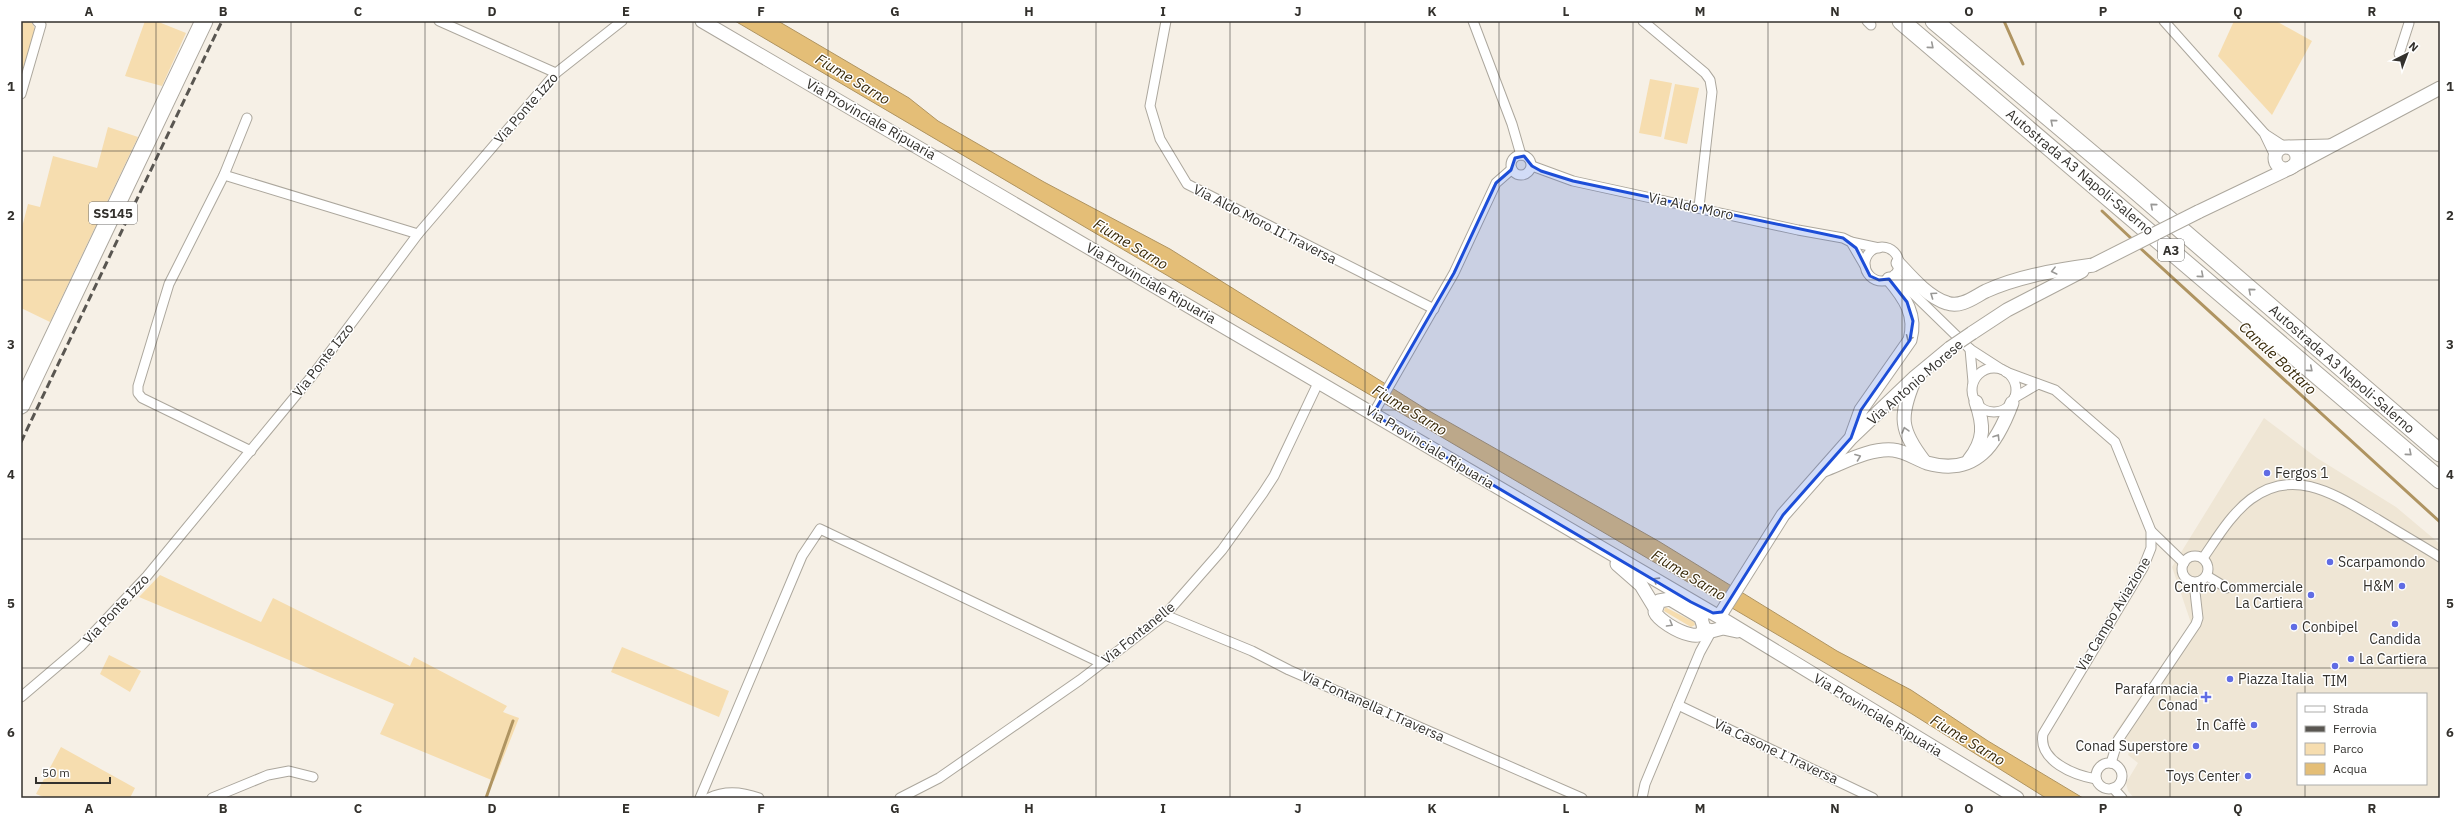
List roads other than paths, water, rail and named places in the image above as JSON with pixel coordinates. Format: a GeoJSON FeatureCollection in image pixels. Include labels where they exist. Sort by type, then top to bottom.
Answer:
{"type":"FeatureCollection","features":[{"type":"Feature","properties":{"kind":"highway","name":"SS145"},"geometry":{"type":"LineString","coordinates":[[21,405],[204,21]]}},
{"type":"Feature","properties":{"kind":"highway","name":"Autostrada A3 Napoli-Salerno"},"geometry":{"type":"LineString","coordinates":[[1901,21],[2440,480]]}},
{"type":"Feature","properties":{"kind":"highway","name":"Autostrada A3 Napoli-Salerno"},"geometry":{"type":"LineString","coordinates":[[1934,21],[2135,190],[2440,453]]}},
{"type":"Feature","properties":{"kind":"street"},"geometry":{"type":"LineString","coordinates":[[21,94],[41,25],[37,21]]}},
{"type":"Feature","properties":{"kind":"street"},"geometry":{"type":"LineString","coordinates":[[439,21],[556,73]]}},
{"type":"Feature","properties":{"kind":"street","name":"Via Ponte Izzo"},"geometry":{"type":"LineString","coordinates":[[21,697],[81,646],[116,612],[312,376],[418,234],[556,73],[622,21]]}},
{"type":"Feature","properties":{"kind":"street","name":"Via Provinciale Ripuaria"},"geometry":{"type":"LineString","coordinates":[[702,21],[1319,381],[1375,411],[1597,547],[1690,601],[1708,623]]}},
{"type":"Feature","properties":{"kind":"street","name":"Via Aldo Moro II Traversa"},"geometry":{"type":"LineString","coordinates":[[1166,21],[1150,106],[1160,139],[1188,184],[1434,309]]}},
{"type":"Feature","properties":{"kind":"street"},"geometry":{"type":"LineString","coordinates":[[1473,21],[1512,124],[1521,155],[1530,159],[1532,166],[1525,175],[1519,175],[1512,169]]}},
{"type":"Feature","properties":{"kind":"street"},"geometry":{"type":"LineString","coordinates":[[1643,21],[1705,73],[1710,80],[1712,92],[1699,207]]}},
{"type":"Feature","properties":{"kind":"street"},"geometry":{"type":"LineString","coordinates":[[2164,21],[2281,152],[2296,154],[2297,160],[2292,167],[2280,167],[2281,152]]}},
{"type":"Feature","properties":{"kind":"street"},"geometry":{"type":"LineString","coordinates":[[2399,54],[2407,22]]}},
{"type":"Feature","properties":{"kind":"street","name":"Via Antonio Morese"},"geometry":{"type":"LineString","coordinates":[[1708,623],[1745,572],[1783,515],[1852,438],[1915,377],[1950,348],[2007,310],[2257,182],[2314,156],[2329,146],[2440,88]]}},
{"type":"Feature","properties":{"kind":"street"},"geometry":{"type":"LineString","coordinates":[[247,118],[224,175],[169,284],[138,386],[138,393],[142,398],[250,451]]}},
{"type":"Feature","properties":{"kind":"street","name":"Via Antonio Morese"},"geometry":{"type":"LineString","coordinates":[[2257,182],[2281,152],[2329,146]]}},
{"type":"Feature","properties":{"kind":"street"},"geometry":{"type":"LineString","coordinates":[[1375,411],[1454,273],[1496,182],[1512,169],[1513,160],[1521,155]]}},
{"type":"Feature","properties":{"kind":"street","name":"Via Aldo Moro"},"geometry":{"type":"LineString","coordinates":[[1532,166],[1573,180],[1798,230],[1832,235],[1851,242],[1879,248]]}},
{"type":"Feature","properties":{"kind":"street"},"geometry":{"type":"LineString","coordinates":[[224,175],[418,234]]}},
{"type":"Feature","properties":{"kind":"street"},"geometry":{"type":"LineString","coordinates":[[1851,242],[1874,279],[1891,277]]}},
{"type":"Feature","properties":{"kind":"street"},"geometry":{"type":"LineString","coordinates":[[1865,266],[1870,252],[1879,248],[1893,252],[1898,262],[1922,287],[1947,304],[1962,304],[1987,291],[2013,282],[2062,270],[2093,265]]}},
{"type":"Feature","properties":{"kind":"street"},"geometry":{"type":"LineString","coordinates":[[1891,277],[1898,262]]}},
{"type":"Feature","properties":{"kind":"street"},"geometry":{"type":"LineString","coordinates":[[1852,438],[1861,410],[1910,340],[1913,321],[1907,302],[1891,277]]}},
{"type":"Feature","properties":{"kind":"street","name":"Via Campo Aviazione"},"geometry":{"type":"LineString","coordinates":[[1891,277],[1970,349],[2004,371],[2055,390],[2064,395],[2115,442],[2151,531],[2151,548],[2143,568],[2043,734],[2042,743],[2044,751],[2050,759],[2086,777],[2096,778]]}},
{"type":"Feature","properties":{"kind":"street"},"geometry":{"type":"LineString","coordinates":[[1968,461],[1979,446],[1983,429],[1973,385],[1970,349]]}},
{"type":"Feature","properties":{"kind":"street"},"geometry":{"type":"LineString","coordinates":[[1822,471],[1866,454],[1886,450],[1902,452],[1925,462],[1952,466],[1968,461],[1985,452],[1992,445],[2003,425],[2013,400],[2016,386],[2004,371],[1984,371],[1979,374],[1973,385]]}},
{"type":"Feature","properties":{"kind":"street"},"geometry":{"type":"LineString","coordinates":[[1915,377],[1905,403],[1903,423],[1912,446],[1925,462]]}},
{"type":"Feature","properties":{"kind":"street","name":"Via Fontanelle"},"geometry":{"type":"LineString","coordinates":[[900,798],[939,778],[1101,663],[1165,614],[1222,550],[1263,493],[1274,476],[1319,381]]}},
{"type":"Feature","properties":{"kind":"street"},"geometry":{"type":"LineString","coordinates":[[1976,402],[1985,410],[2002,410],[2013,400],[2038,384]]}},
{"type":"Feature","properties":{"kind":"street"},"geometry":{"type":"LineString","coordinates":[[2203,558],[2238,510],[2252,498],[2280,486],[2301,484],[2332,493],[2440,557]]}},
{"type":"Feature","properties":{"kind":"street"},"geometry":{"type":"LineString","coordinates":[[700,798],[802,556],[820,529],[1101,663]]}},
{"type":"Feature","properties":{"kind":"street"},"geometry":{"type":"LineString","coordinates":[[2151,531],[2184,562]]}},
{"type":"Feature","properties":{"kind":"street","name":"Via Provinciale Ripuaria"},"geometry":{"type":"LineString","coordinates":[[1597,547],[1641,585],[1655,608],[1659,619],[1708,623],[1739,631],[2009,796]]}},
{"type":"Feature","properties":{"kind":"street"},"geometry":{"type":"LineString","coordinates":[[2111,763],[2118,740],[2196,624],[2198,618],[2194,583],[2183,575],[2184,562],[2190,557],[2203,558]]}},
{"type":"Feature","properties":{"kind":"street"},"geometry":{"type":"LineString","coordinates":[[2194,583],[2203,581],[2207,576],[2208,565],[2203,558]]}},
{"type":"Feature","properties":{"kind":"street"},"geometry":{"type":"LineString","coordinates":[[2207,576],[2227,588]]}},
{"type":"Feature","properties":{"kind":"street"},"geometry":{"type":"LineString","coordinates":[[1655,608],[1659,601],[1670,599],[1690,601]]}},
{"type":"Feature","properties":{"kind":"street","name":"Via Provinciale Ripuaria"},"geometry":{"type":"LineString","coordinates":[[1670,599],[1708,623],[1739,631]]}},
{"type":"Feature","properties":{"kind":"street","name":"Via Fontanella I Traversa"},"geometry":{"type":"LineString","coordinates":[[1165,614],[1252,651],[1289,670],[1582,798]]}},
{"type":"Feature","properties":{"kind":"street"},"geometry":{"type":"LineString","coordinates":[[1700,652],[1699,644],[1708,623]]}},
{"type":"Feature","properties":{"kind":"street"},"geometry":{"type":"LineString","coordinates":[[1642,798],[1645,784],[1700,652],[1708,623]]}},
{"type":"Feature","properties":{"kind":"street","name":"Via Casone I Traversa"},"geometry":{"type":"LineString","coordinates":[[1678,705],[1873,798]]}},
{"type":"Feature","properties":{"kind":"street"},"geometry":{"type":"LineString","coordinates":[[2113,788],[2120,783],[2122,775],[2119,767],[2111,763],[2100,766],[2096,778],[2100,786],[2113,788],[2122,798]]}},
{"type":"Feature","properties":{"kind":"street"},"geometry":{"type":"LineString","coordinates":[[212,798],[268,775],[289,771],[313,776]]}},
{"type":"Feature","properties":{"kind":"street"},"geometry":{"type":"LineString","coordinates":[[709,798],[716,794],[744,792],[759,798]]}},
{"type":"Feature","properties":{"kind":"water","name":"Fiume Sarno"},"geometry":{"type":"Polygon","coordinates":[[[735,21],[778,21],[909,98],[938,121],[1044,182],[1170,249],[1424,408],[1660,542],[1837,651],[1911,690],[1988,741],[2083,798],[2046,798],[1912,714],[735,21]]]}},
{"type":"Feature","properties":{"kind":"waterway","name":"Canale Bottaro"},"geometry":{"type":"LineString","coordinates":[[2004,21],[2023,64]]}},
{"type":"Feature","properties":{"kind":"waterway","name":"Canale Bottaro"},"geometry":{"type":"LineString","coordinates":[[2102,211],[2134,241]]}},
{"type":"Feature","properties":{"kind":"waterway","name":"Canale Bottaro"},"geometry":{"type":"LineString","coordinates":[[2139,247],[2440,522]]}},
{"type":"Feature","properties":{"kind":"waterway"},"geometry":{"type":"LineString","coordinates":[[486,798],[513,721]]}},
{"type":"Feature","properties":{"kind":"railway"},"geometry":{"type":"LineString","coordinates":[[21,442],[222,21]]}},
{"type":"Feature","properties":{"kind":"place","name":"Fergos 1"},"geometry":{"type":"Point","coordinates":[2267,473]}},
{"type":"Feature","properties":{"kind":"place","name":"Scarpamondo"},"geometry":{"type":"Point","coordinates":[2330,562]}},
{"type":"Feature","properties":{"kind":"place","name":"H&M"},"geometry":{"type":"Point","coordinates":[2402,586]}},
{"type":"Feature","properties":{"kind":"place","name":"Centro Commerciale La Cartiera"},"geometry":{"type":"Point","coordinates":[2311,595]}},
{"type":"Feature","properties":{"kind":"place","name":"Candida"},"geometry":{"type":"Point","coordinates":[2395,624]}},
{"type":"Feature","properties":{"kind":"place","name":"Conbipel"},"geometry":{"type":"Point","coordinates":[2294,627]}},
{"type":"Feature","properties":{"kind":"place","name":"La Cartiera"},"geometry":{"type":"Point","coordinates":[2351,659]}},
{"type":"Feature","properties":{"kind":"place","name":"TIM"},"geometry":{"type":"Point","coordinates":[2335,666]}},
{"type":"Feature","properties":{"kind":"place","name":"Piazza Italia"},"geometry":{"type":"Point","coordinates":[2230,679]}},
{"type":"Feature","properties":{"kind":"place","name":"Parafarmacia Conad"},"geometry":{"type":"Point","coordinates":[2206,697]}},
{"type":"Feature","properties":{"kind":"place","name":"In Caffè"},"geometry":{"type":"Point","coordinates":[2254,725]}},
{"type":"Feature","properties":{"kind":"place","name":"Conad Superstore"},"geometry":{"type":"Point","coordinates":[2196,746]}},
{"type":"Feature","properties":{"kind":"place","name":"Toys Center"},"geometry":{"type":"Point","coordinates":[2248,776]}}]}
